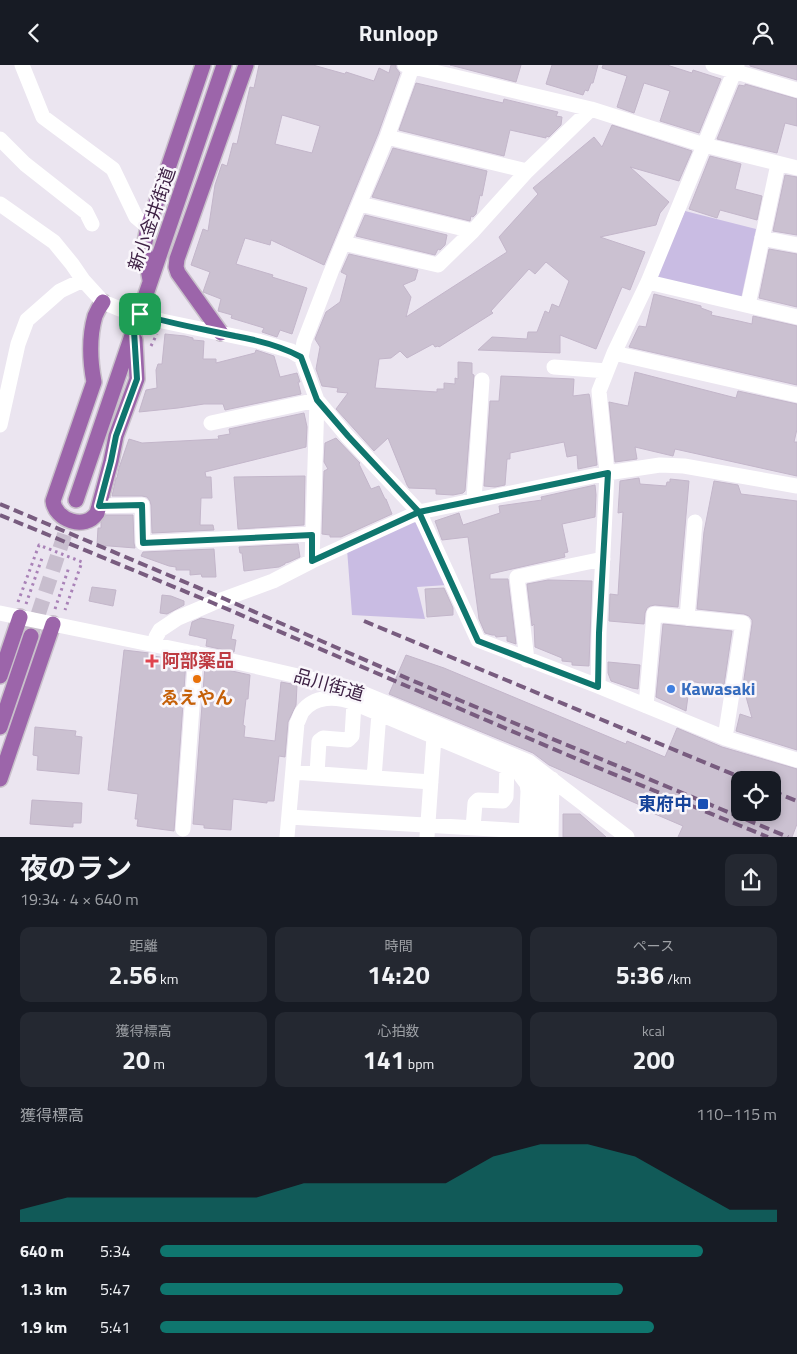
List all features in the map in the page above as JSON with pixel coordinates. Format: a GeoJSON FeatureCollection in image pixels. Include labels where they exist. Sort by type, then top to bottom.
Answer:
{"type":"FeatureCollection","features":[{"type":"Feature","properties":{"kind":"main road"},"geometry":{"type":"LineString","coordinates":[[150,282],[144,247],[148,227],[203,65]]}},
{"type":"Feature","properties":{"kind":"main road","name":"新小金井街道"},"geometry":{"type":"LineString","coordinates":[[76,500],[224,65]]}},
{"type":"Feature","properties":{"kind":"main road"},"geometry":{"type":"LineString","coordinates":[[221,333],[178,273],[176,267],[177,259],[246,65]]}},
{"type":"Feature","properties":{"kind":"main road"},"geometry":{"type":"LineString","coordinates":[[103,302],[96,315],[91,335],[94,383],[54,501],[54,507],[62,517],[76,522],[93,519],[97,513],[116,436],[137,379],[134,331]]}},
{"type":"Feature","properties":{"kind":"main road"},"geometry":{"type":"LineString","coordinates":[[0,675],[14,614]]}},
{"type":"Feature","properties":{"kind":"main road"},"geometry":{"type":"LineString","coordinates":[[0,779],[55,621]]}},
{"type":"Feature","properties":{"kind":"main road"},"geometry":{"type":"LineString","coordinates":[[0,727],[31,636]]}},
{"type":"Feature","properties":{"kind":"street"},"geometry":{"type":"LineString","coordinates":[[22,65],[43,117],[113,169],[136,217],[148,227]]}},
{"type":"Feature","properties":{"kind":"street"},"geometry":{"type":"LineString","coordinates":[[797,168],[704,145],[590,109],[410,65],[386,137],[304,342],[301,357],[317,400],[419,512],[478,641],[725,738],[797,761]]}},
{"type":"Feature","properties":{"kind":"street"},"geometry":{"type":"LineString","coordinates":[[713,65],[736,68],[797,90]]}},
{"type":"Feature","properties":{"kind":"street"},"geometry":{"type":"LineString","coordinates":[[598,687],[599,633],[608,473],[599,391],[614,353],[648,282],[736,68]]}},
{"type":"Feature","properties":{"kind":"street"},"geometry":{"type":"LineString","coordinates":[[343,243],[438,265],[473,231],[527,171],[590,109]]}},
{"type":"Feature","properties":{"kind":"street"},"geometry":{"type":"LineString","coordinates":[[386,137],[527,171]]}},
{"type":"Feature","properties":{"kind":"street"},"geometry":{"type":"LineString","coordinates":[[0,139],[25,164],[86,212],[92,224]]}},
{"type":"Feature","properties":{"kind":"street"},"geometry":{"type":"LineString","coordinates":[[748,305],[778,163]]}},
{"type":"Feature","properties":{"kind":"street"},"geometry":{"type":"LineString","coordinates":[[0,204],[54,241],[83,280],[103,302],[162,321],[258,341],[291,351],[301,357]]}},
{"type":"Feature","properties":{"kind":"street"},"geometry":{"type":"LineString","coordinates":[[360,205],[473,231]]}},
{"type":"Feature","properties":{"kind":"street"},"geometry":{"type":"LineString","coordinates":[[762,238],[797,245]]}},
{"type":"Feature","properties":{"kind":"street"},"geometry":{"type":"LineString","coordinates":[[0,425],[18,345],[27,320],[60,291],[83,280]]}},
{"type":"Feature","properties":{"kind":"street"},"geometry":{"type":"LineString","coordinates":[[648,282],[797,317]]}},
{"type":"Feature","properties":{"kind":"street"},"geometry":{"type":"LineString","coordinates":[[614,353],[797,395]]}},
{"type":"Feature","properties":{"kind":"street"},"geometry":{"type":"LineString","coordinates":[[554,367],[607,371]]}},
{"type":"Feature","properties":{"kind":"street"},"geometry":{"type":"LineString","coordinates":[[474,500],[482,380]]}},
{"type":"Feature","properties":{"kind":"street"},"geometry":{"type":"LineString","coordinates":[[211,423],[317,400]]}},
{"type":"Feature","properties":{"kind":"street"},"geometry":{"type":"LineString","coordinates":[[312,561],[317,400]]}},
{"type":"Feature","properties":{"kind":"street"},"geometry":{"type":"LineString","coordinates":[[154,644],[160,630],[178,618],[273,581],[419,512],[608,473],[660,465],[684,466],[797,486]]}},
{"type":"Feature","properties":{"kind":"street"},"geometry":{"type":"LineString","coordinates":[[99,506],[142,505],[143,543],[312,535]]}},
{"type":"Feature","properties":{"kind":"street"},"geometry":{"type":"LineString","coordinates":[[687,618],[695,522]]}},
{"type":"Feature","properties":{"kind":"street"},"geometry":{"type":"LineString","coordinates":[[526,660],[517,577],[604,559]]}},
{"type":"Feature","properties":{"kind":"street","name":"品川街道"},"geometry":{"type":"LineString","coordinates":[[14,614],[55,621],[350,688],[528,762],[628,837]]}},
{"type":"Feature","properties":{"kind":"street"},"geometry":{"type":"LineString","coordinates":[[646,706],[654,615],[743,623],[725,738]]}},
{"type":"Feature","properties":{"kind":"street"},"geometry":{"type":"LineString","coordinates":[[183,829],[196,653]]}},
{"type":"Feature","properties":{"kind":"street"},"geometry":{"type":"LineString","coordinates":[[287,837],[297,723],[302,712],[313,702],[337,698],[379,713],[511,769],[540,789],[546,805],[552,837]]}},
{"type":"Feature","properties":{"kind":"street"},"geometry":{"type":"LineString","coordinates":[[317,774],[319,741],[322,739],[348,740],[352,736],[354,703]]}},
{"type":"Feature","properties":{"kind":"street"},"geometry":{"type":"LineString","coordinates":[[374,778],[379,713]]}},
{"type":"Feature","properties":{"kind":"street"},"geometry":{"type":"LineString","coordinates":[[428,831],[434,737]]}},
{"type":"Feature","properties":{"kind":"street"},"geometry":{"type":"LineString","coordinates":[[473,828],[474,803],[478,800],[503,801],[506,797],[511,769]]}},
{"type":"Feature","properties":{"kind":"street"},"geometry":{"type":"LineString","coordinates":[[511,769],[522,777],[527,784],[531,835]]}},
{"type":"Feature","properties":{"kind":"street"},"geometry":{"type":"LineString","coordinates":[[293,772],[431,782]]}},
{"type":"Feature","properties":{"kind":"street"},"geometry":{"type":"LineString","coordinates":[[531,835],[546,805],[552,779]]}},
{"type":"Feature","properties":{"kind":"street"},"geometry":{"type":"LineString","coordinates":[[289,817],[428,831],[473,828],[531,835]]}},
{"type":"Feature","properties":{"kind":"path"},"geometry":{"type":"LineString","coordinates":[[14,614],[38,545],[82,562],[55,621]]}},
{"type":"Feature","properties":{"kind":"path"},"geometry":{"type":"LineString","coordinates":[[14,614],[42,558]]}},
{"type":"Feature","properties":{"kind":"path"},"geometry":{"type":"LineString","coordinates":[[55,621],[69,567]]}},
{"type":"Feature","properties":{"kind":"shaded area"},"geometry":{"type":"Polygon","coordinates":[[[685,211],[756,229],[741,299],[656,277],[685,211]]]}},
{"type":"Feature","properties":{"kind":"shaded area"},"geometry":{"type":"Polygon","coordinates":[[[411,521],[417,523],[447,585],[417,587],[425,619],[352,615],[347,549],[411,521]]]}},
{"type":"Feature","properties":{"kind":"building"},"geometry":{"type":"Polygon","coordinates":[[[259,65],[313,65],[345,74],[346,72],[374,81],[379,68],[389,73],[391,65],[396,65],[400,73],[378,134],[324,265],[271,240],[270,245],[245,238],[236,264],[307,288],[292,334],[280,330],[277,337],[262,332],[264,328],[231,318],[232,315],[218,311],[221,299],[203,292],[210,272],[191,265],[203,229],[208,231],[215,185],[222,164],[227,166],[233,143],[237,144],[250,87],[254,88],[259,65]],[[282,115],[275,144],[312,153],[320,126],[282,115]]]}},
{"type":"Feature","properties":{"kind":"building"},"geometry":{"type":"Polygon","coordinates":[[[450,65],[521,65],[516,82],[450,65]]]}},
{"type":"Feature","properties":{"kind":"building"},"geometry":{"type":"Polygon","coordinates":[[[552,65],[598,65],[593,83],[591,83],[588,91],[585,90],[583,95],[546,84],[552,65]]]}},
{"type":"Feature","properties":{"kind":"building"},"geometry":{"type":"Polygon","coordinates":[[[603,65],[667,65],[692,73],[693,70],[721,79],[699,133],[660,121],[670,91],[644,83],[634,113],[617,107],[627,76],[602,68],[603,65]]]}},
{"type":"Feature","properties":{"kind":"building"},"geometry":{"type":"Polygon","coordinates":[[[797,65],[797,80],[750,66],[797,65]]]}},
{"type":"Feature","properties":{"kind":"building"},"geometry":{"type":"Polygon","coordinates":[[[416,83],[503,103],[504,99],[558,112],[556,116],[562,117],[561,125],[549,137],[546,136],[546,138],[510,130],[504,156],[399,130],[416,83]]]}},
{"type":"Feature","properties":{"kind":"building"},"geometry":{"type":"Polygon","coordinates":[[[745,84],[797,99],[797,126],[785,123],[777,153],[717,139],[739,85],[745,86],[745,84]]]}},
{"type":"Feature","properties":{"kind":"building"},"geometry":{"type":"Polygon","coordinates":[[[612,125],[692,151],[679,181],[630,167],[669,202],[660,213],[656,225],[600,237],[645,252],[630,290],[622,287],[596,349],[560,335],[560,353],[478,350],[492,337],[527,339],[528,332],[537,332],[545,311],[549,313],[552,304],[559,307],[569,281],[546,262],[535,274],[529,269],[491,311],[493,313],[439,347],[435,347],[433,344],[407,358],[400,351],[391,358],[379,359],[375,388],[437,392],[437,389],[444,389],[444,383],[455,384],[455,378],[458,379],[458,362],[472,363],[472,374],[474,376],[465,491],[453,495],[436,494],[436,489],[409,488],[388,438],[374,451],[336,409],[348,393],[337,392],[338,388],[322,386],[316,369],[320,347],[315,339],[326,312],[340,302],[347,275],[341,272],[349,254],[418,270],[415,280],[403,285],[411,297],[406,317],[507,252],[499,237],[538,194],[533,188],[594,137],[602,147],[612,125]]]}},
{"type":"Feature","properties":{"kind":"building"},"geometry":{"type":"Polygon","coordinates":[[[393,148],[487,171],[476,214],[473,217],[471,216],[470,221],[372,197],[393,148]]]}},
{"type":"Feature","properties":{"kind":"building"},"geometry":{"type":"Polygon","coordinates":[[[710,156],[741,164],[735,189],[762,196],[757,220],[720,210],[717,218],[689,209],[710,156]]]}},
{"type":"Feature","properties":{"kind":"building"},"geometry":{"type":"Polygon","coordinates":[[[785,175],[797,177],[797,235],[773,231],[785,175]]]}},
{"type":"Feature","properties":{"kind":"building"},"geometry":{"type":"Polygon","coordinates":[[[365,215],[447,235],[445,245],[440,250],[438,249],[435,255],[356,236],[365,215]]]}},
{"type":"Feature","properties":{"kind":"building"},"geometry":{"type":"Polygon","coordinates":[[[769,249],[797,254],[797,307],[759,298],[769,249]]]}},
{"type":"Feature","properties":{"kind":"building"},"geometry":{"type":"Polygon","coordinates":[[[654,294],[701,306],[701,308],[712,312],[711,315],[752,324],[753,316],[797,326],[797,385],[629,347],[639,326],[646,327],[654,294]]]}},
{"type":"Feature","properties":{"kind":"building"},"geometry":{"type":"Polygon","coordinates":[[[165,334],[185,336],[193,338],[193,340],[204,341],[203,359],[216,359],[216,363],[255,353],[256,350],[274,356],[280,377],[297,373],[301,394],[225,410],[223,404],[204,404],[139,412],[146,390],[157,388],[156,370],[158,364],[162,364],[165,334]]]}},
{"type":"Feature","properties":{"kind":"building"},"geometry":{"type":"Polygon","coordinates":[[[635,372],[736,398],[738,391],[797,404],[797,429],[794,442],[797,442],[797,476],[675,449],[673,456],[635,447],[637,459],[615,462],[609,402],[628,406],[635,372]]]}},
{"type":"Feature","properties":{"kind":"building"},"geometry":{"type":"Polygon","coordinates":[[[501,376],[574,379],[573,396],[589,394],[597,465],[578,469],[577,455],[567,457],[564,442],[510,453],[510,459],[507,459],[505,485],[495,487],[484,486],[490,401],[499,401],[501,376]]]}},
{"type":"Feature","properties":{"kind":"building"},"geometry":{"type":"Polygon","coordinates":[[[304,413],[307,427],[306,447],[205,472],[206,477],[211,477],[212,498],[201,498],[200,525],[213,525],[214,530],[152,533],[151,505],[147,497],[112,496],[129,439],[142,443],[219,439],[218,436],[230,434],[229,429],[304,413]]]}},
{"type":"Feature","properties":{"kind":"building"},"geometry":{"type":"Polygon","coordinates":[[[336,438],[360,463],[371,489],[379,486],[392,514],[341,537],[330,537],[330,535],[322,534],[324,471],[328,469],[324,462],[325,443],[336,438]]]}},
{"type":"Feature","properties":{"kind":"building"},"geometry":{"type":"Polygon","coordinates":[[[305,476],[304,525],[238,529],[234,477],[305,476]]]}},
{"type":"Feature","properties":{"kind":"building"},"geometry":{"type":"Polygon","coordinates":[[[639,478],[640,484],[666,486],[670,479],[689,481],[678,607],[650,606],[645,613],[644,624],[609,621],[610,594],[618,595],[623,512],[618,513],[620,481],[639,478]]]}},
{"type":"Feature","properties":{"kind":"building"},"geometry":{"type":"Polygon","coordinates":[[[714,481],[738,485],[741,494],[797,501],[797,750],[736,731],[740,714],[752,718],[743,686],[752,620],[744,614],[697,609],[704,532],[714,481]]]}},
{"type":"Feature","properties":{"kind":"building"},"geometry":{"type":"Polygon","coordinates":[[[595,485],[595,517],[562,524],[568,552],[564,553],[565,557],[490,574],[490,579],[508,579],[516,644],[507,641],[507,636],[496,637],[495,635],[485,633],[479,619],[468,537],[442,540],[435,521],[459,513],[463,525],[500,513],[499,506],[542,500],[541,497],[595,485]]]}},
{"type":"Feature","properties":{"kind":"building"},"geometry":{"type":"Polygon","coordinates":[[[106,515],[133,515],[135,548],[97,545],[98,528],[101,528],[101,522],[106,515]]]}},
{"type":"Feature","properties":{"kind":"building"},"geometry":{"type":"Polygon","coordinates":[[[298,544],[300,557],[279,567],[244,571],[242,553],[240,553],[239,547],[298,544]]]}},
{"type":"Feature","properties":{"kind":"building"},"geometry":{"type":"Polygon","coordinates":[[[214,549],[216,577],[202,577],[201,574],[190,575],[190,570],[176,570],[176,567],[141,556],[143,552],[214,549]]]}},
{"type":"Feature","properties":{"kind":"building"},"geometry":{"type":"Polygon","coordinates":[[[548,580],[592,581],[589,666],[572,665],[572,662],[562,661],[562,658],[535,647],[534,624],[532,626],[527,584],[548,580]]]}},
{"type":"Feature","properties":{"kind":"building"},"geometry":{"type":"Polygon","coordinates":[[[92,587],[116,590],[113,606],[89,601],[92,587]]]}},
{"type":"Feature","properties":{"kind":"building"},"geometry":{"type":"Polygon","coordinates":[[[444,588],[453,608],[453,615],[427,617],[425,589],[444,588]]]}},
{"type":"Feature","properties":{"kind":"building"},"geometry":{"type":"Polygon","coordinates":[[[162,595],[184,601],[184,605],[167,614],[160,613],[162,595]]]}},
{"type":"Feature","properties":{"kind":"building"},"geometry":{"type":"Polygon","coordinates":[[[201,618],[234,625],[231,639],[236,640],[234,652],[206,646],[207,639],[189,635],[192,622],[201,618]]]}},
{"type":"Feature","properties":{"kind":"building"},"geometry":{"type":"Polygon","coordinates":[[[663,624],[732,631],[724,685],[722,687],[690,681],[686,711],[656,697],[663,624]]]}},
{"type":"Feature","properties":{"kind":"building"},"geometry":{"type":"Polygon","coordinates":[[[124,650],[186,661],[174,831],[137,826],[138,819],[135,819],[138,794],[108,790],[124,650]]]}},
{"type":"Feature","properties":{"kind":"building"},"geometry":{"type":"Polygon","coordinates":[[[406,655],[444,668],[626,744],[627,741],[665,757],[677,728],[722,747],[797,769],[797,824],[792,837],[678,837],[683,826],[549,765],[533,753],[389,694],[406,655]]]}},
{"type":"Feature","properties":{"kind":"building"},"geometry":{"type":"Polygon","coordinates":[[[608,662],[640,665],[638,689],[611,681],[608,673],[608,662]]]}},
{"type":"Feature","properties":{"kind":"building"},"geometry":{"type":"Polygon","coordinates":[[[205,665],[250,675],[243,725],[245,726],[244,737],[275,741],[281,682],[297,685],[296,705],[288,722],[285,757],[279,756],[274,801],[267,801],[267,803],[233,799],[231,830],[204,828],[204,825],[193,824],[205,665]]]}},
{"type":"Feature","properties":{"kind":"building"},"geometry":{"type":"Polygon","coordinates":[[[35,727],[76,731],[75,736],[82,737],[79,774],[37,770],[38,756],[33,755],[35,727]]]}},
{"type":"Feature","properties":{"kind":"building"},"geometry":{"type":"Polygon","coordinates":[[[32,800],[82,803],[81,823],[73,823],[73,827],[30,824],[32,800]]]}},
{"type":"Feature","properties":{"kind":"building"},"geometry":{"type":"Polygon","coordinates":[[[563,814],[580,814],[606,837],[563,837],[563,814]]]}},
{"type":"Feature","properties":{"kind":"tunnel"},"geometry":{"type":"LineString","coordinates":[[31,636],[76,500]]}},
{"type":"Feature","properties":{"kind":"railway"},"geometry":{"type":"LineString","coordinates":[[0,504],[411,680],[788,837]]}},
{"type":"Feature","properties":{"kind":"railway"},"geometry":{"type":"LineString","coordinates":[[0,515],[213,603],[584,762],[768,837]]}},
{"type":"Feature","properties":{"kind":"railway"},"geometry":{"type":"LineString","coordinates":[[364,621],[731,773]]}},
{"type":"Feature","properties":{"kind":"railway"},"geometry":{"type":"LineString","coordinates":[[781,795],[797,801]]}},
{"type":"Feature","properties":{"kind":"place","name":"阿部薬品"},"geometry":{"type":"Point","coordinates":[152,661]}},
{"type":"Feature","properties":{"kind":"place","name":"ゑえやん"},"geometry":{"type":"Point","coordinates":[197,679]}},
{"type":"Feature","properties":{"kind":"place","name":"Kawasaki"},"geometry":{"type":"Point","coordinates":[671,689]}},
{"type":"Feature","properties":{"kind":"place","name":"東府中"},"geometry":{"type":"Point","coordinates":[703,804]}},
{"type":"Feature","properties":{"kind":"route"},"geometry":{"type":"LineString","coordinates":[[140,314],[134,331],[137,379],[116,436],[99,506],[142,505],[143,543],[312,535],[312,561],[419,512],[478,641],[598,687],[599,633],[608,473],[419,512],[317,400],[301,357],[291,351],[258,341],[162,321],[140,314]]}}]}
